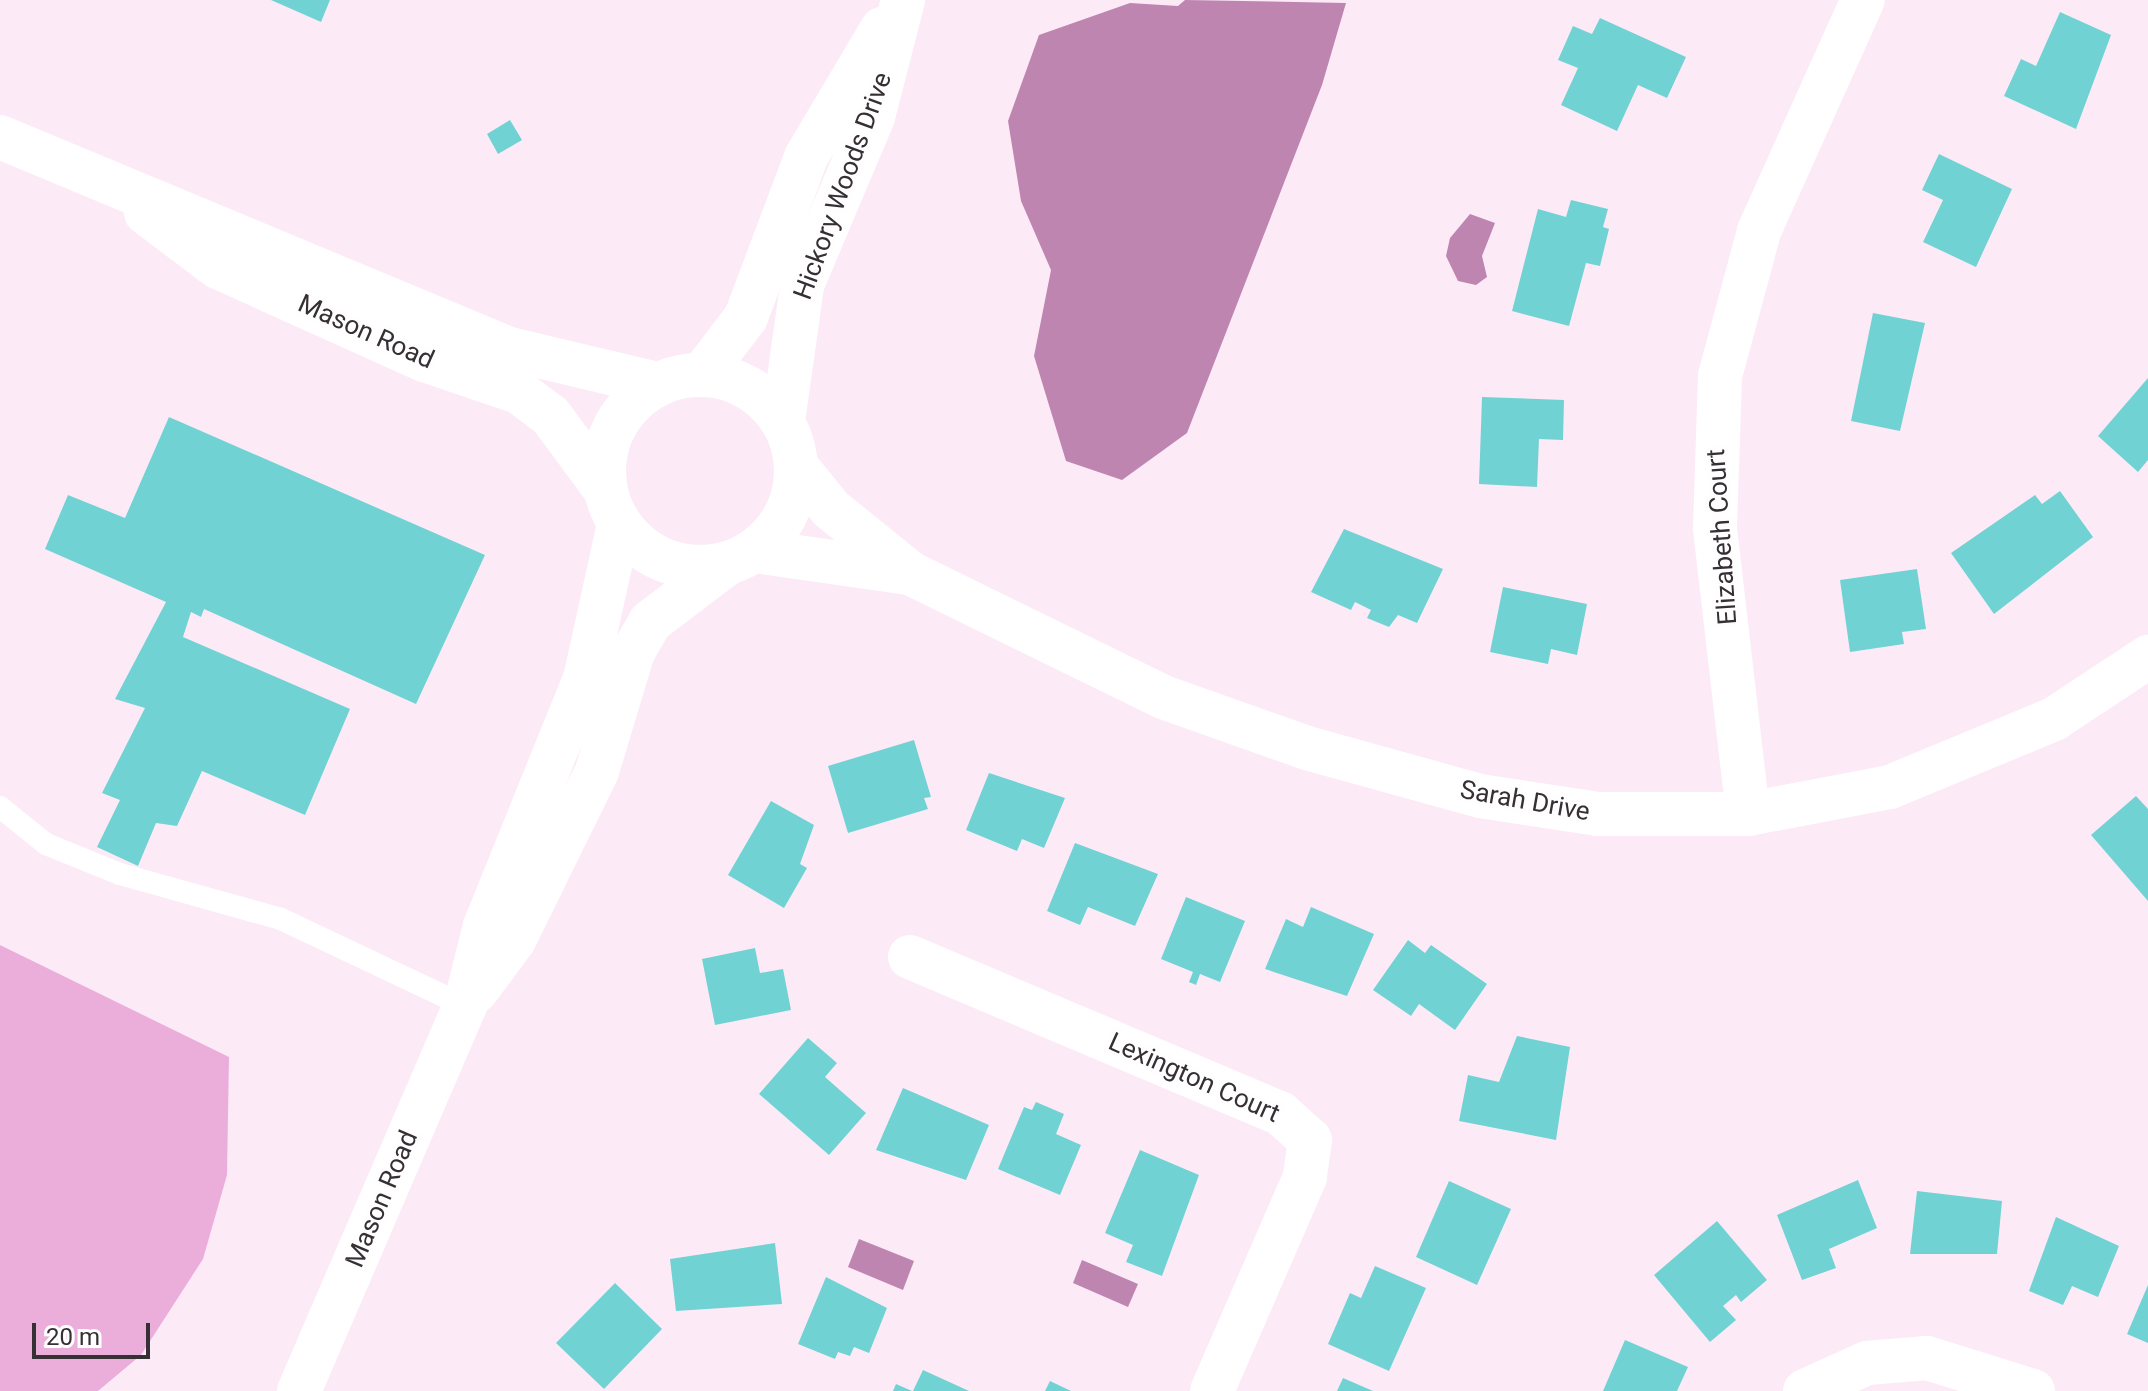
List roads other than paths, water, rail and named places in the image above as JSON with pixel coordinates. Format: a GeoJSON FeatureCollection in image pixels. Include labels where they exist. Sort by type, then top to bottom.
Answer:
{"type":"FeatureCollection","features":[{"type":"Feature","properties":{"kind":"street","name":"Hickory Woods Drive"},"geometry":{"type":"LineString","coordinates":[[702,375],[746,317],[806,157],[902,0]]}},
{"type":"Feature","properties":{"kind":"street","name":"Hickory Woods Drive"},"geometry":{"type":"LineString","coordinates":[[783,421],[802,285],[873,117],[902,0]]}},
{"type":"Feature","properties":{"kind":"street","name":"Elizabeth Court"},"geometry":{"type":"LineString","coordinates":[[1748,814],[1715,527],[1720,376],[1759,231],[1863,0]]}},
{"type":"Feature","properties":{"kind":"street","name":"Mason Road"},"geometry":{"type":"LineString","coordinates":[[1,141],[112,187],[237,230],[509,349],[657,384]]}},
{"type":"Feature","properties":{"kind":"street","name":"Mason Road"},"geometry":{"type":"LineString","coordinates":[[112,187],[218,267],[424,360],[519,392],[550,415],[611,506],[585,679],[485,926],[465,1006],[299,1391]]}},
{"type":"Feature","properties":{"kind":"street"},"geometry":{"type":"LineString","coordinates":[[702,375],[745,385],[783,421],[797,467],[793,500],[740,558],[665,561],[611,506],[613,427],[657,384],[702,375]]}},
{"type":"Feature","properties":{"kind":"street","name":"Sarah Drive"},"geometry":{"type":"LineString","coordinates":[[797,467],[831,509],[910,573],[1163,697],[1307,748],[1480,796],[1597,814],[1748,814],[1890,787],[1974,758],[2054,719],[2148,657]]}},
{"type":"Feature","properties":{"kind":"street","name":"Sarah Drive"},"geometry":{"type":"LineString","coordinates":[[740,558],[910,573]]}},
{"type":"Feature","properties":{"kind":"street","name":"Mason Road"},"geometry":{"type":"LineString","coordinates":[[465,1006],[514,940],[597,771],[644,632],[679,595],[740,558]]}},
{"type":"Feature","properties":{"kind":"street","name":"Lexington Court"},"geometry":{"type":"LineString","coordinates":[[910,957],[1280,1113],[1310,1140],[1305,1177],[1212,1391]]}},
{"type":"Feature","properties":{"kind":"street"},"geometry":{"type":"LineString","coordinates":[[1805,1391],[1867,1363],[1927,1358],[2033,1391]]}},
{"type":"Feature","properties":{"kind":"lane"},"geometry":{"type":"LineString","coordinates":[[0,807],[46,844],[120,874],[281,919],[465,1006]]}}]}
